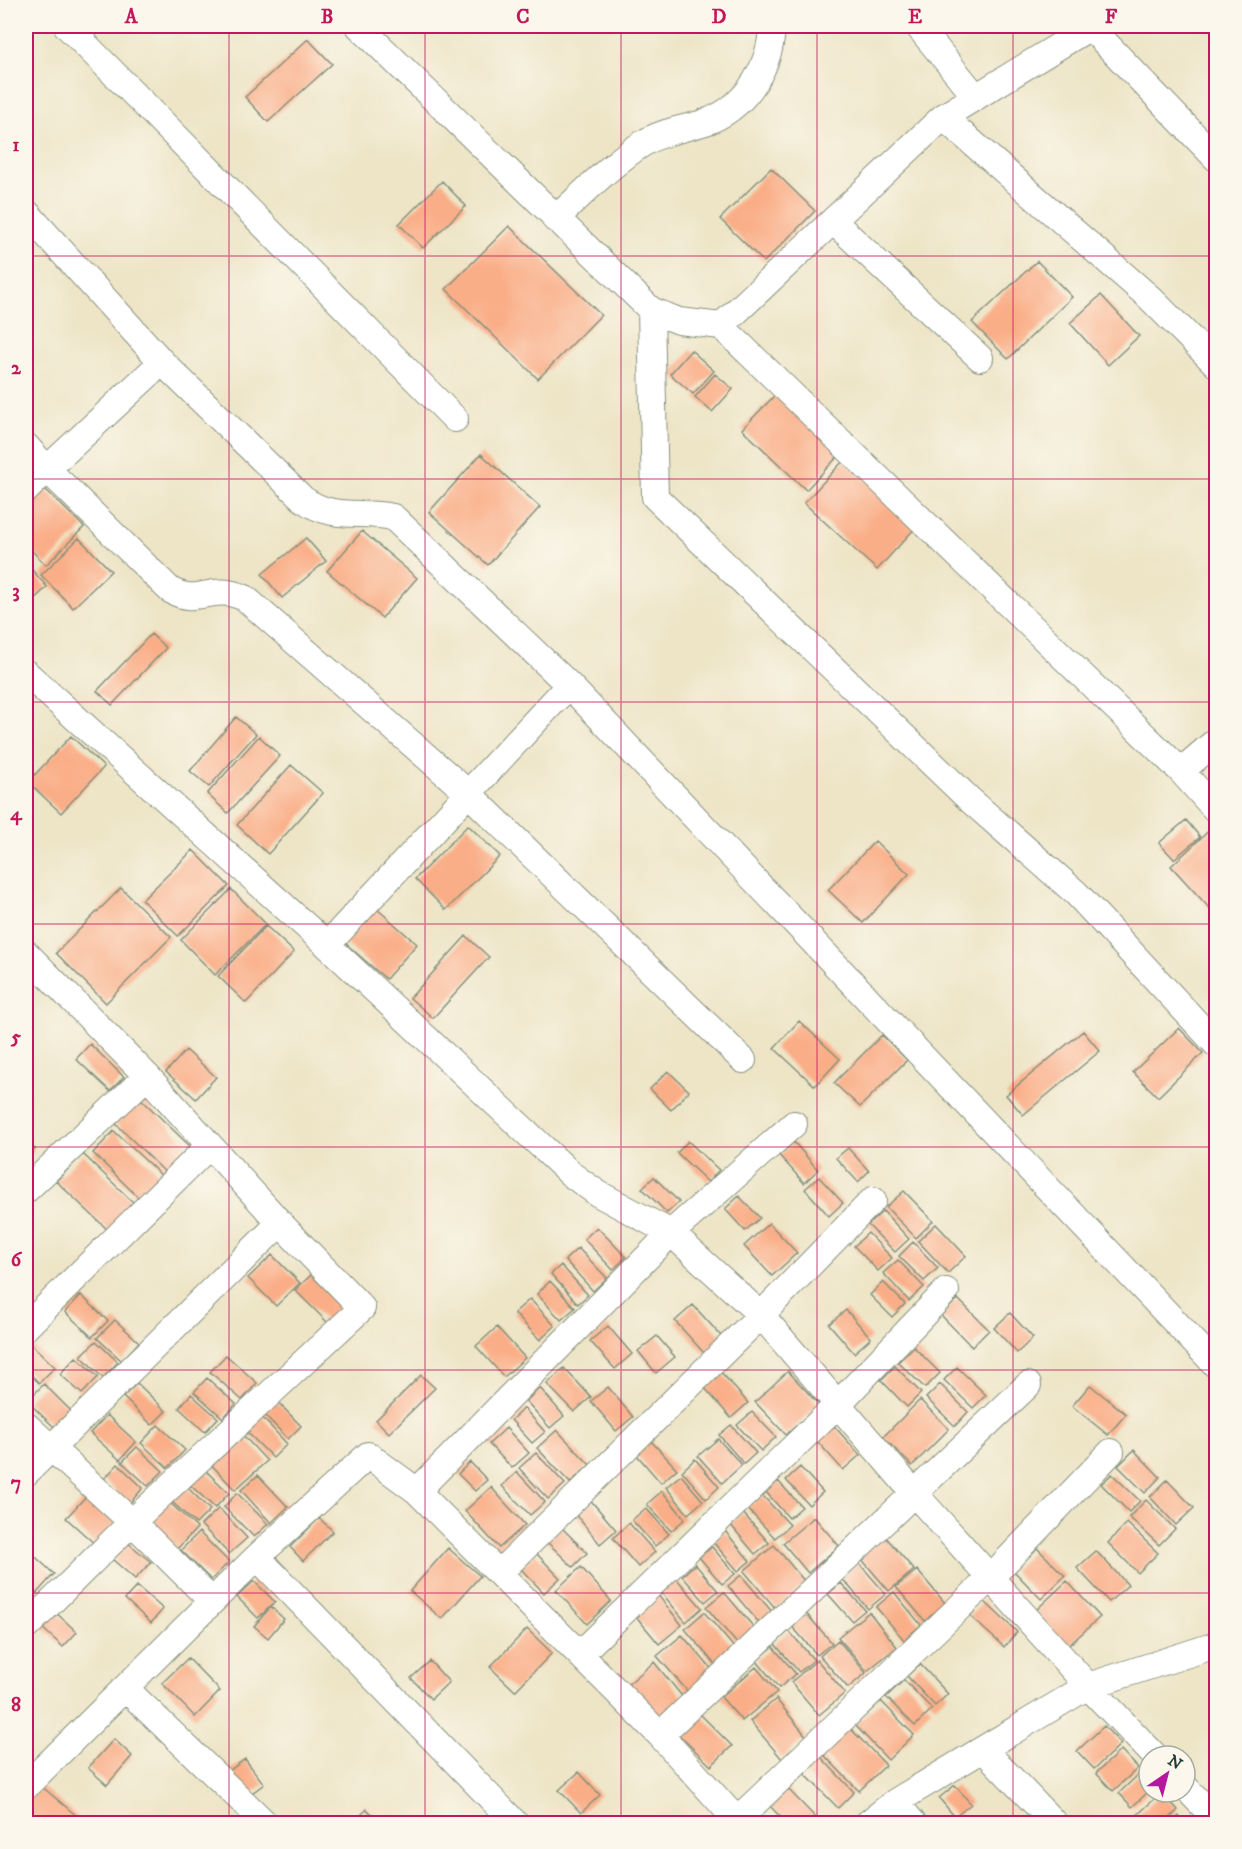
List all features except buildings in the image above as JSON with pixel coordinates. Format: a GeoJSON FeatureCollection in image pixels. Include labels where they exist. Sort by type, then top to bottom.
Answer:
{"type":"FeatureCollection","features":[{"type":"Feature","properties":{"kind":"street"},"geometry":{"type":"LineString","coordinates":[[67,26],[455,419]]}},
{"type":"Feature","properties":{"kind":"street"},"geometry":{"type":"LineString","coordinates":[[359,26],[651,310],[679,321],[721,326],[1181,771],[1216,810]]}},
{"type":"Feature","properties":{"kind":"street"},"geometry":{"type":"LineString","coordinates":[[555,219],[640,145],[661,133],[710,120],[732,109],[746,96],[759,76],[772,44],[772,26]]}},
{"type":"Feature","properties":{"kind":"street"},"geometry":{"type":"LineString","coordinates":[[918,26],[976,97]]}},
{"type":"Feature","properties":{"kind":"street"},"geometry":{"type":"LineString","coordinates":[[721,326],[943,117],[1090,27],[1216,158]]}},
{"type":"Feature","properties":{"kind":"street"},"geometry":{"type":"LineString","coordinates":[[943,117],[1150,298],[1216,364]]}},
{"type":"Feature","properties":{"kind":"street"},"geometry":{"type":"LineString","coordinates":[[26,212],[162,362],[303,499],[317,509],[330,513],[393,517],[569,685],[1216,1365]]}},
{"type":"Feature","properties":{"kind":"street"},"geometry":{"type":"LineString","coordinates":[[833,221],[980,358]]}},
{"type":"Feature","properties":{"kind":"street"},"geometry":{"type":"LineString","coordinates":[[651,310],[656,497],[969,800],[1076,893],[1216,1044]]}},
{"type":"Feature","properties":{"kind":"street"},"geometry":{"type":"LineString","coordinates":[[26,490],[162,362]]}},
{"type":"Feature","properties":{"kind":"street"},"geometry":{"type":"LineString","coordinates":[[26,446],[171,590],[191,598],[216,590],[231,591],[245,598],[468,794],[743,1060]]}},
{"type":"Feature","properties":{"kind":"street"},"geometry":{"type":"LineString","coordinates":[[26,673],[327,945],[572,1174],[597,1193],[671,1233],[761,1315],[914,1493],[1088,1686],[1144,1744]]}},
{"type":"Feature","properties":{"kind":"street"},"geometry":{"type":"LineString","coordinates":[[327,945],[569,685]]}},
{"type":"Feature","properties":{"kind":"street"},"geometry":{"type":"LineString","coordinates":[[1181,771],[1216,741]]}},
{"type":"Feature","properties":{"kind":"street"},"geometry":{"type":"LineString","coordinates":[[26,953],[147,1076],[208,1146],[362,1308],[132,1522],[26,1628]]}},
{"type":"Feature","properties":{"kind":"street"},"geometry":{"type":"LineString","coordinates":[[26,1190],[147,1076]]}},
{"type":"Feature","properties":{"kind":"street"},"geometry":{"type":"LineString","coordinates":[[417,1491],[671,1233],[794,1124]]}},
{"type":"Feature","properties":{"kind":"street"},"geometry":{"type":"LineString","coordinates":[[26,1327],[208,1146]]}},
{"type":"Feature","properties":{"kind":"street"},"geometry":{"type":"LineString","coordinates":[[500,1573],[761,1315],[873,1200]]}},
{"type":"Feature","properties":{"kind":"street"},"geometry":{"type":"LineString","coordinates":[[26,1473],[280,1222]]}},
{"type":"Feature","properties":{"kind":"street"},"geometry":{"type":"LineString","coordinates":[[580,1654],[839,1403],[946,1291]]}},
{"type":"Feature","properties":{"kind":"street"},"geometry":{"type":"LineString","coordinates":[[660,1735],[1028,1385]]}},
{"type":"Feature","properties":{"kind":"street"},"geometry":{"type":"LineString","coordinates":[[26,1425],[132,1522],[212,1601]]}},
{"type":"Feature","properties":{"kind":"street"},"geometry":{"type":"LineString","coordinates":[[26,1786],[256,1557],[368,1455],[417,1491],[500,1573],[660,1735],[738,1822],[990,1578],[1111,1452]]}},
{"type":"Feature","properties":{"kind":"street"},"geometry":{"type":"LineString","coordinates":[[256,1557],[516,1824]]}},
{"type":"Feature","properties":{"kind":"street"},"geometry":{"type":"LineString","coordinates":[[867,1824],[895,1802],[1088,1686],[1216,1645]]}},
{"type":"Feature","properties":{"kind":"street"},"geometry":{"type":"LineString","coordinates":[[125,1688],[266,1824]]}},
{"type":"Feature","properties":{"kind":"street"},"geometry":{"type":"LineString","coordinates":[[983,1749],[1055,1824]]}},
{"type":"Feature","properties":{"kind":"street"},"geometry":{"type":"LineString","coordinates":[[1197,1799],[1216,1819]]}},
{"type":"Feature","properties":{"kind":"street"},"geometry":{"type":"LineString","coordinates":[[895,1802],[914,1824]]}}]}
